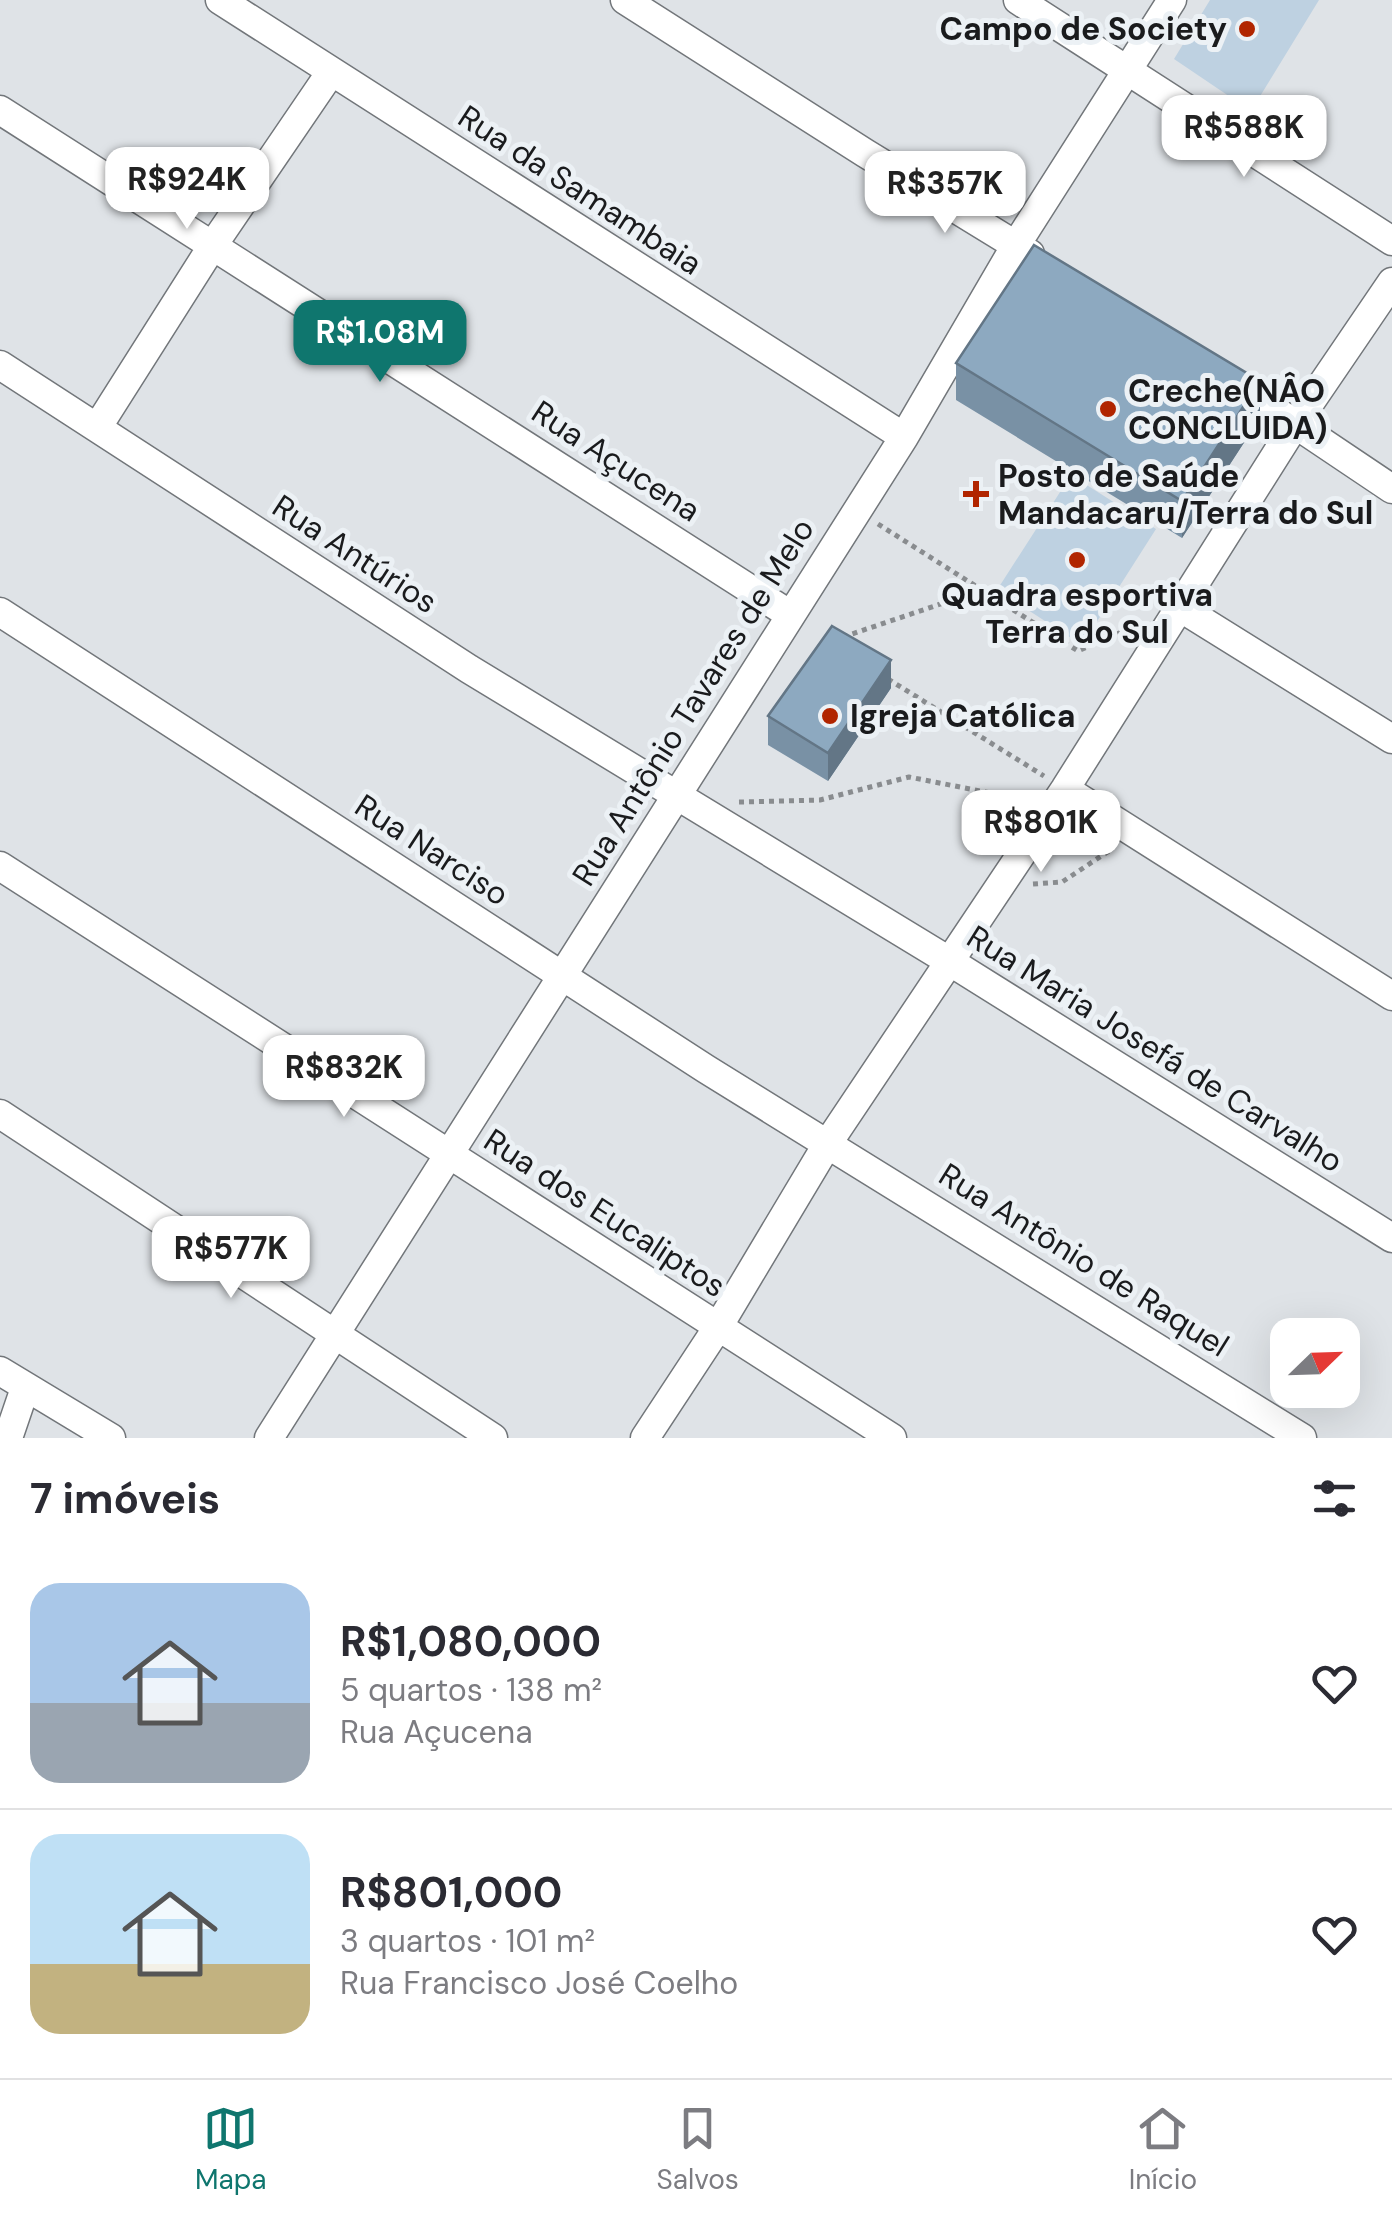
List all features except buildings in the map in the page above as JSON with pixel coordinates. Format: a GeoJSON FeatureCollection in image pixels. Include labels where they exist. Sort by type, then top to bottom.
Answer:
{"type":"FeatureCollection","features":[{"type":"Feature","properties":{"kind":"street","name":"Rua da Samambaia"},"geometry":{"type":"LineString","coordinates":[[220,0],[904,437]]}},
{"type":"Feature","properties":{"kind":"street"},"geometry":{"type":"LineString","coordinates":[[625,0],[864,154],[1049,266]]}},
{"type":"Feature","properties":{"kind":"street"},"geometry":{"type":"LineString","coordinates":[[1018,0],[1392,241]]}},
{"type":"Feature","properties":{"kind":"street","name":"Rua Antônio Tavares de Melo"},"geometry":{"type":"LineString","coordinates":[[269,1438],[562,975],[681,800],[789,614],[904,437],[1016,245],[1172,0]]}},
{"type":"Feature","properties":{"kind":"street"},"geometry":{"type":"LineString","coordinates":[[97,428],[213,246],[331,72]]}},
{"type":"Feature","properties":{"kind":"street","name":"Rua Açucena"},"geometry":{"type":"LineString","coordinates":[[0,110],[789,614]]}},
{"type":"Feature","properties":{"kind":"street"},"geometry":{"type":"LineString","coordinates":[[645,1438],[828,1143],[1065,789],[1296,423],[1392,282]]}},
{"type":"Feature","properties":{"kind":"street","name":"Rua Antúrios"},"geometry":{"type":"LineString","coordinates":[[0,365],[468,669],[681,800]]}},
{"type":"Feature","properties":{"kind":"street"},"geometry":{"type":"LineString","coordinates":[[1208,366],[1392,489]]}},
{"type":"Feature","properties":{"kind":"street"},"geometry":{"type":"LineString","coordinates":[[1178,606],[1392,739]]}},
{"type":"Feature","properties":{"kind":"street","name":"Rua Narciso"},"geometry":{"type":"LineString","coordinates":[[0,612],[828,1143]]}},
{"type":"Feature","properties":{"kind":"street"},"geometry":{"type":"LineString","coordinates":[[1065,789],[1392,996]]}},
{"type":"Feature","properties":{"kind":"street","name":"Rua Maria Josefá de Carvalho"},"geometry":{"type":"LineString","coordinates":[[681,800],[949,961],[1392,1238]]}},
{"type":"Feature","properties":{"kind":"street","name":"Rua dos Eucaliptos"},"geometry":{"type":"LineString","coordinates":[[0,866],[892,1438]]}},
{"type":"Feature","properties":{"kind":"street"},"geometry":{"type":"LineString","coordinates":[[0,1114],[494,1438]]}},
{"type":"Feature","properties":{"kind":"street","name":"Rua Antônio de Raquel"},"geometry":{"type":"LineString","coordinates":[[828,1143],[1302,1438]]}},
{"type":"Feature","properties":{"kind":"street"},"geometry":{"type":"LineString","coordinates":[[0,1371],[111,1438]]}},
{"type":"Feature","properties":{"kind":"street"},"geometry":{"type":"LineString","coordinates":[[8,1438],[25,1388]]}},
{"type":"Feature","properties":{"kind":"path"},"geometry":{"type":"LineString","coordinates":[[870,519],[1078,651],[1178,606]]}},
{"type":"Feature","properties":{"kind":"path"},"geometry":{"type":"LineString","coordinates":[[829,642],[982,590]]}},
{"type":"Feature","properties":{"kind":"path"},"geometry":{"type":"LineString","coordinates":[[880,674],[1065,789]]}},
{"type":"Feature","properties":{"kind":"path"},"geometry":{"type":"LineString","coordinates":[[681,800],[820,800],[908,777],[1016,798],[1065,789]]}},
{"type":"Feature","properties":{"kind":"path"},"geometry":{"type":"LineString","coordinates":[[998,887],[1062,882],[1136,834]]}},
{"type":"Feature","properties":{"kind":"shaded area","name":"Campo de Society"},"geometry":{"type":"Polygon","coordinates":[[[1210,0],[1319,0],[1251,111],[1174,59],[1210,0]]]}},
{"type":"Feature","properties":{"kind":"shaded area","name":"Quadra esportiva Terra do Sul"},"geometry":{"type":"Polygon","coordinates":[[[1071,475],[1156,529],[1082,645],[997,590],[1071,475]]]}},
{"type":"Feature","properties":{"kind":"place","name":"Campo de Society"},"geometry":{"type":"Point","coordinates":[1247,29]}},
{"type":"Feature","properties":{"kind":"place","name":"Creche(NÂO CONCLUIDA)"},"geometry":{"type":"Point","coordinates":[1108,409]}},
{"type":"Feature","properties":{"kind":"place","name":"Posto de Saúde Mandacaru/Terra do Sul"},"geometry":{"type":"Point","coordinates":[976,494]}},
{"type":"Feature","properties":{"kind":"place","name":"Quadra esportiva Terra do Sul"},"geometry":{"type":"Point","coordinates":[1077,560]}},
{"type":"Feature","properties":{"kind":"place","name":"Igreja Católica"},"geometry":{"type":"Point","coordinates":[830,716]}}]}
